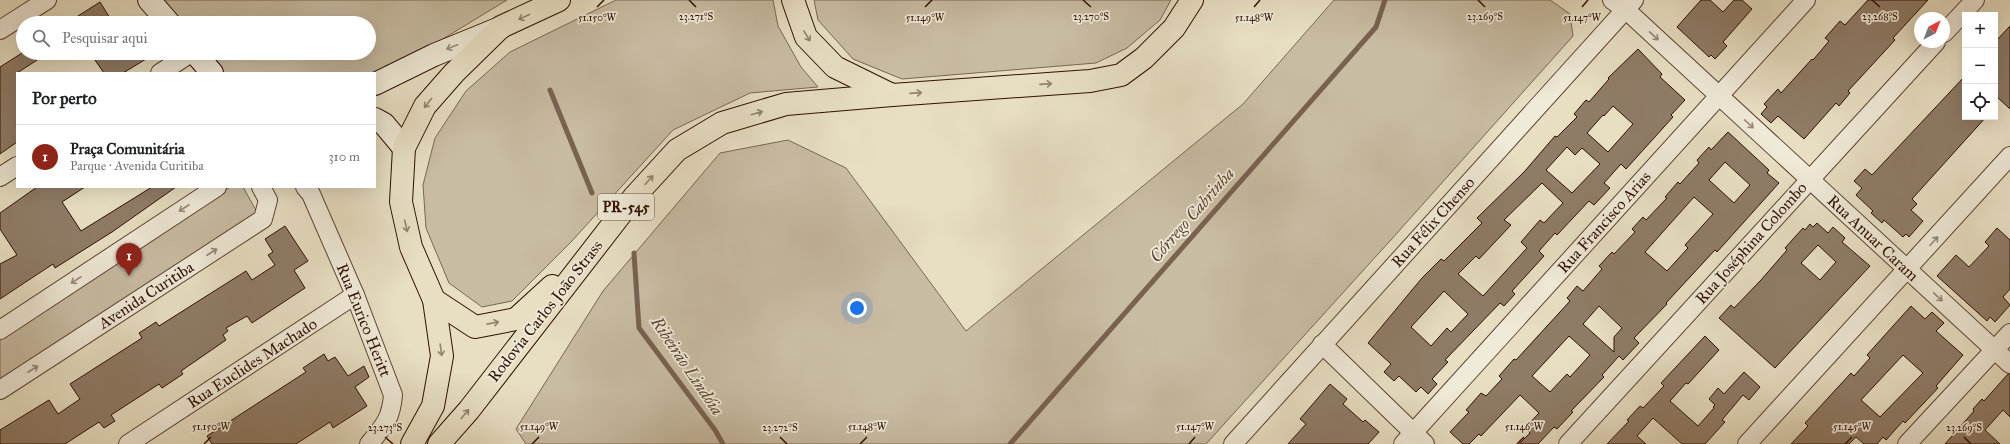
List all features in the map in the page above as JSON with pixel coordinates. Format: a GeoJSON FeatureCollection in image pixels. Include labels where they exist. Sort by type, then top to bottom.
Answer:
{"type":"FeatureCollection","features":[{"type":"Feature","properties":{"kind":"highway"},"geometry":{"type":"LineString","coordinates":[[412,444],[432,406],[442,356],[434,300],[411,247],[400,202],[404,148],[425,106],[454,73],[502,27],[559,0]]}},
{"type":"Feature","properties":{"kind":"highway"},"geometry":{"type":"LineString","coordinates":[[793,0],[806,37],[835,67],[892,95]]}},
{"type":"Feature","properties":{"kind":"highway","name":"Rodovia Carlos João Strass"},"geometry":{"type":"LineString","coordinates":[[439,444],[469,410],[634,197],[677,150],[722,123],[786,104],[1090,81],[1121,75],[1144,58],[1174,28],[1192,0]]}},
{"type":"Feature","properties":{"kind":"highway"},"geometry":{"type":"LineString","coordinates":[[434,300],[475,326],[516,319],[592,251]]}},
{"type":"Feature","properties":{"kind":"street"},"geometry":{"type":"LineString","coordinates":[[22,16],[47,0]]}},
{"type":"Feature","properties":{"kind":"street"},"geometry":{"type":"LineString","coordinates":[[149,0],[163,16]]}},
{"type":"Feature","properties":{"kind":"street","name":"Rua Francisco Arias"},"geometry":{"type":"LineString","coordinates":[[1414,440],[1719,95],[1806,0]]}},
{"type":"Feature","properties":{"kind":"street"},"geometry":{"type":"LineString","coordinates":[[1950,26],[1974,0]]}},
{"type":"Feature","properties":{"kind":"street","name":"Rua Anuar Caram"},"geometry":{"type":"LineString","coordinates":[[1624,3],[1719,95],[2010,364]]}},
{"type":"Feature","properties":{"kind":"street","name":"Rua Félix Chenso"},"geometry":{"type":"LineString","coordinates":[[1232,444],[1624,3]]}},
{"type":"Feature","properties":{"kind":"street"},"geometry":{"type":"LineString","coordinates":[[0,30],[16,20]]}},
{"type":"Feature","properties":{"kind":"street"},"geometry":{"type":"LineString","coordinates":[[376,84],[434,55],[502,27]]}},
{"type":"Feature","properties":{"kind":"street","name":"Rua Joséphina Colombo"},"geometry":{"type":"LineString","coordinates":[[1568,444],[1930,48]]}},
{"type":"Feature","properties":{"kind":"street"},"geometry":{"type":"LineString","coordinates":[[162,72],[180,60]]}},
{"type":"Feature","properties":{"kind":"street"},"geometry":{"type":"LineString","coordinates":[[201,60],[211,72]]}},
{"type":"Feature","properties":{"kind":"street"},"geometry":{"type":"LineString","coordinates":[[376,120],[384,124],[404,148]]}},
{"type":"Feature","properties":{"kind":"street"},"geometry":{"type":"LineString","coordinates":[[1747,444],[1908,270],[2010,156]]}},
{"type":"Feature","properties":{"kind":"street"},"geometry":{"type":"LineString","coordinates":[[0,177],[16,167]]}},
{"type":"Feature","properties":{"kind":"street"},"geometry":{"type":"LineString","coordinates":[[0,330],[215,188]]}},
{"type":"Feature","properties":{"kind":"street","name":"Avenida Curitiba"},"geometry":{"type":"LineString","coordinates":[[0,390],[263,219],[268,200],[262,188]]}},
{"type":"Feature","properties":{"kind":"street","name":"Rua Eurico Heritt"},"geometry":{"type":"LineString","coordinates":[[309,189],[355,295],[393,395],[392,411],[383,428],[369,444]]}},
{"type":"Feature","properties":{"kind":"street","name":"Rua Euclides Machado"},"geometry":{"type":"LineString","coordinates":[[128,444],[355,295]]}},
{"type":"Feature","properties":{"kind":"street"},"geometry":{"type":"LineString","coordinates":[[1907,444],[2010,333]]}},
{"type":"Feature","properties":{"kind":"street"},"geometry":{"type":"LineString","coordinates":[[1322,344],[1414,440]]}},
{"type":"Feature","properties":{"kind":"shaded area"},"geometry":{"type":"Polygon","coordinates":[[[159,0],[507,0],[428,48],[376,73],[220,72],[210,60],[376,60],[376,16],[173,16],[159,0]]]}},
{"type":"Feature","properties":{"kind":"shaded area"},"geometry":{"type":"Polygon","coordinates":[[[616,0],[773,0],[778,26],[801,67],[818,87],[750,93],[673,130],[571,242],[512,301],[482,307],[449,283],[426,228],[423,185],[435,138],[466,91],[510,52],[616,0]]]}},
{"type":"Feature","properties":{"kind":"shaded area"},"geometry":{"type":"Polygon","coordinates":[[[814,0],[1171,0],[1160,20],[1127,48],[1096,63],[902,79],[853,59],[818,20],[814,0]]]}},
{"type":"Feature","properties":{"kind":"shaded area"},"geometry":{"type":"Polygon","coordinates":[[[1334,0],[1550,0],[1570,14],[1573,36],[1206,444],[526,444],[516,429],[603,291],[720,153],[788,140],[846,168],[966,331],[1243,104],[1334,0]]]}},
{"type":"Feature","properties":{"kind":"shaded area"},"geometry":{"type":"Polygon","coordinates":[[[228,188],[244,188],[258,214],[0,382],[0,338],[228,188]]]}},
{"type":"Feature","properties":{"kind":"building"},"geometry":{"type":"Polygon","coordinates":[[[1701,0],[1710,0],[1723,12],[1734,0],[1742,0],[1752,9],[1723,42],[1727,46],[1715,59],[1711,55],[1709,57],[1677,27],[1701,0]]]}},
{"type":"Feature","properties":{"kind":"building"},"geometry":{"type":"Polygon","coordinates":[[[1868,0],[1928,0],[1917,12],[1914,12],[1914,15],[1893,38],[1895,40],[1848,91],[1850,93],[1839,106],[1836,103],[1804,139],[1778,116],[1771,123],[1761,114],[1767,107],[1764,104],[1778,89],[1781,93],[1812,59],[1813,60],[1829,41],[1825,38],[1840,21],[1845,25],[1868,0]]]}},
{"type":"Feature","properties":{"kind":"building"},"geometry":{"type":"Polygon","coordinates":[[[100,2],[109,16],[78,16],[100,2]]]}},
{"type":"Feature","properties":{"kind":"building"},"geometry":{"type":"Polygon","coordinates":[[[2010,26],[2010,109],[1998,98],[1998,39],[2010,26]]]}},
{"type":"Feature","properties":{"kind":"building"},"geometry":{"type":"Polygon","coordinates":[[[1638,49],[1662,74],[1660,77],[1685,100],[1671,115],[1673,117],[1626,169],[1621,164],[1604,183],[1610,188],[1594,205],[1589,201],[1557,235],[1555,233],[1539,251],[1544,256],[1512,291],[1515,294],[1504,306],[1500,303],[1445,360],[1448,362],[1432,379],[1437,384],[1428,394],[1421,387],[1416,392],[1399,376],[1394,381],[1384,372],[1391,364],[1368,343],[1422,278],[1441,259],[1444,261],[1482,223],[1477,218],[1524,172],[1555,136],[1557,137],[1577,117],[1574,114],[1586,100],[1589,102],[1609,79],[1608,78],[1638,49]],[[1613,106],[1604,116],[1603,115],[1587,133],[1608,152],[1633,124],[1613,106]],[[1567,147],[1546,170],[1572,193],[1600,164],[1582,148],[1575,155],[1567,147]],[[1542,183],[1504,220],[1511,225],[1479,259],[1476,256],[1458,274],[1483,296],[1527,248],[1521,242],[1540,220],[1544,223],[1563,203],[1542,183]],[[1444,291],[1411,327],[1431,346],[1447,328],[1451,332],[1468,314],[1444,291]]]}},
{"type":"Feature","properties":{"kind":"building"},"geometry":{"type":"Polygon","coordinates":[[[16,57],[16,60],[37,60],[19,72],[16,72],[16,143],[0,154],[0,67],[16,57]]]}},
{"type":"Feature","properties":{"kind":"building"},"geometry":{"type":"Polygon","coordinates":[[[95,60],[144,60],[125,72],[103,72],[95,60]]]}},
{"type":"Feature","properties":{"kind":"building"},"geometry":{"type":"Polygon","coordinates":[[[1962,79],[1962,120],[1983,120],[1912,199],[1917,204],[1911,210],[1923,221],[1909,237],[1906,234],[1903,237],[1884,220],[1882,223],[1871,213],[1873,211],[1856,195],[1862,188],[1854,181],[1865,169],[1872,175],[1962,79]]]}},
{"type":"Feature","properties":{"kind":"building"},"geometry":{"type":"Polygon","coordinates":[[[1728,132],[1769,170],[1767,173],[1779,183],[1717,252],[1715,250],[1666,303],[1667,304],[1634,338],[1639,343],[1623,360],[1619,356],[1602,375],[1604,377],[1571,411],[1573,412],[1557,429],[1554,427],[1538,444],[1519,444],[1530,433],[1525,428],[1539,413],[1520,395],[1481,436],[1479,434],[1469,444],[1463,444],[1450,432],[1469,412],[1466,410],[1481,393],[1486,396],[1502,379],[1499,376],[1514,359],[1516,360],[1570,301],[1567,298],[1577,286],[1583,291],[1602,269],[1599,266],[1612,252],[1614,254],[1635,232],[1632,229],[1643,217],[1646,220],[1667,198],[1665,197],[1678,182],[1680,184],[1699,163],[1697,160],[1709,147],[1711,150],[1728,132]],[[1725,162],[1709,180],[1734,203],[1750,185],[1725,162]],[[1694,197],[1645,252],[1667,271],[1688,248],[1685,245],[1713,214],[1694,197]],[[1599,306],[1583,324],[1614,352],[1614,337],[1622,328],[1599,306]],[[1569,336],[1532,376],[1550,392],[1567,374],[1570,377],[1590,355],[1569,336]]]}},
{"type":"Feature","properties":{"kind":"building"},"geometry":{"type":"Polygon","coordinates":[[[36,188],[83,188],[62,202],[81,231],[150,188],[175,188],[112,232],[55,268],[53,264],[0,299],[0,264],[17,255],[0,229],[0,213],[36,188]]]}},
{"type":"Feature","properties":{"kind":"building"},"geometry":{"type":"Polygon","coordinates":[[[1817,223],[1828,233],[1833,227],[1845,238],[1842,242],[1870,266],[1775,368],[1719,318],[1731,305],[1734,308],[1761,280],[1787,250],[1785,248],[1803,228],[1805,230],[1810,224],[1813,227],[1817,223]],[[1818,245],[1801,263],[1820,280],[1836,262],[1818,245]]]}},
{"type":"Feature","properties":{"kind":"building"},"geometry":{"type":"Polygon","coordinates":[[[285,226],[308,261],[294,270],[305,288],[252,323],[247,316],[226,328],[228,331],[223,335],[226,340],[181,371],[183,374],[162,388],[159,384],[111,415],[115,421],[104,428],[99,422],[65,444],[0,444],[0,430],[49,400],[58,414],[80,399],[70,384],[142,338],[139,333],[156,322],[159,326],[246,271],[252,280],[275,265],[268,255],[273,252],[265,239],[285,226]]]}},
{"type":"Feature","properties":{"kind":"building"},"geometry":{"type":"Polygon","coordinates":[[[1997,228],[2010,240],[2010,289],[2003,297],[2010,305],[1995,322],[1990,317],[1987,321],[1937,276],[1956,255],[1969,267],[1989,246],[1985,242],[1997,228]]]}},
{"type":"Feature","properties":{"kind":"building"},"geometry":{"type":"Polygon","coordinates":[[[1911,306],[1925,319],[1932,312],[1944,323],[1936,331],[1963,355],[1936,386],[1938,388],[1905,423],[1903,421],[1886,440],[1883,437],[1877,444],[1864,444],[1856,437],[1849,444],[1791,444],[1808,426],[1805,423],[1851,373],[1854,376],[1870,358],[1867,355],[1911,306]],[[1903,355],[1861,400],[1880,417],[1923,373],[1903,355]]]}},
{"type":"Feature","properties":{"kind":"building"},"geometry":{"type":"Polygon","coordinates":[[[1705,336],[1719,350],[1688,384],[1686,383],[1670,401],[1698,426],[1714,408],[1713,407],[1715,405],[1709,399],[1718,388],[1724,394],[1744,372],[1760,387],[1749,400],[1743,395],[1722,420],[1725,422],[1705,444],[1682,444],[1653,418],[1637,436],[1646,444],[1607,444],[1629,421],[1627,420],[1640,406],[1643,408],[1664,386],[1661,383],[1705,336]]]}},
{"type":"Feature","properties":{"kind":"building"},"geometry":{"type":"Polygon","coordinates":[[[324,354],[328,361],[335,357],[348,376],[364,366],[369,377],[355,387],[367,406],[333,428],[330,422],[296,444],[212,444],[207,436],[306,372],[303,368],[324,354]]]}},
{"type":"Feature","properties":{"kind":"building"},"geometry":{"type":"Polygon","coordinates":[[[2008,374],[2010,374],[2010,417],[2003,410],[1985,430],[2000,444],[1945,444],[1974,411],[1973,409],[1982,399],[1984,401],[2008,374]]]}},
{"type":"Feature","properties":{"kind":"building"},"geometry":{"type":"Polygon","coordinates":[[[1330,384],[1347,399],[1343,404],[1363,422],[1365,420],[1379,432],[1368,444],[1288,444],[1306,424],[1300,419],[1330,384]]]}},
{"type":"Feature","properties":{"kind":"waterway","name":"Córrego Cabrinha"},"geometry":{"type":"LineString","coordinates":[[1010,444],[1376,27],[1385,0]]}},
{"type":"Feature","properties":{"kind":"waterway","name":"Ribeirão Lindóia"},"geometry":{"type":"LineString","coordinates":[[550,90],[592,193]]}},
{"type":"Feature","properties":{"kind":"waterway","name":"Ribeirão Lindóia"},"geometry":{"type":"LineString","coordinates":[[634,253],[639,328],[715,430],[723,444]]}},
{"type":"Feature","properties":{"kind":"place","name":"Praça Comunitária"},"geometry":{"type":"Point","coordinates":[129,276]}}]}
